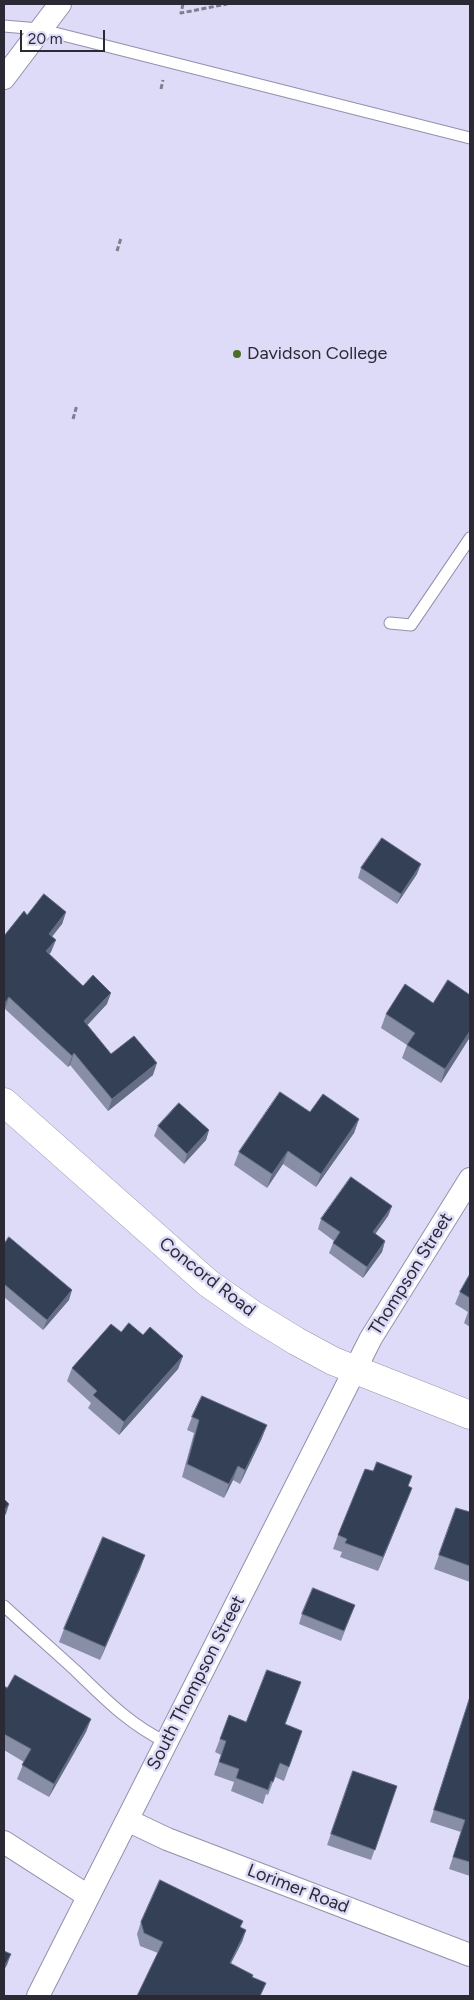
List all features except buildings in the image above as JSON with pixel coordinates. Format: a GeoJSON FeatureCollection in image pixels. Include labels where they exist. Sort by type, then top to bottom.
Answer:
{"type":"FeatureCollection","features":[{"type":"Feature","properties":{"kind":"main road","name":"Concord Road"},"geometry":{"type":"LineString","coordinates":[[4,1102],[208,1283],[252,1314],[296,1341],[355,1370],[470,1415]]}},
{"type":"Feature","properties":{"kind":"street"},"geometry":{"type":"LineString","coordinates":[[4,78],[39,29],[60,4]]}},
{"type":"Feature","properties":{"kind":"street","name":"Thompson Street"},"geometry":{"type":"LineString","coordinates":[[355,1370],[371,1338],[470,1179]]}},
{"type":"Feature","properties":{"kind":"street","name":"South Thompson Street"},"geometry":{"type":"LineString","coordinates":[[38,1996],[355,1370]]}},
{"type":"Feature","properties":{"kind":"street","name":"Lorimer Road"},"geometry":{"type":"LineString","coordinates":[[127,1820],[167,1839],[470,1956]]}},
{"type":"Feature","properties":{"kind":"street"},"geometry":{"type":"LineString","coordinates":[[4,1842],[88,1896]]}},
{"type":"Feature","properties":{"kind":"lane"},"geometry":{"type":"LineString","coordinates":[[4,26],[39,29],[470,138]]}},
{"type":"Feature","properties":{"kind":"lane"},"geometry":{"type":"LineString","coordinates":[[390,623],[411,626],[470,538]]}},
{"type":"Feature","properties":{"kind":"lane"},"geometry":{"type":"LineString","coordinates":[[4,1606],[117,1711],[148,1734],[166,1742]]}},
{"type":"Feature","properties":{"kind":"path"},"geometry":{"type":"LineString","coordinates":[[183,4],[181,13],[227,4]]}},
{"type":"Feature","properties":{"kind":"path"},"geometry":{"type":"LineString","coordinates":[[118,251],[121,238]]}},
{"type":"Feature","properties":{"kind":"path"},"geometry":{"type":"LineString","coordinates":[[73,418],[76,405]]}},
{"type":"Feature","properties":{"kind":"place","name":"Davidson College"},"geometry":{"type":"Point","coordinates":[237,354]}}]}
